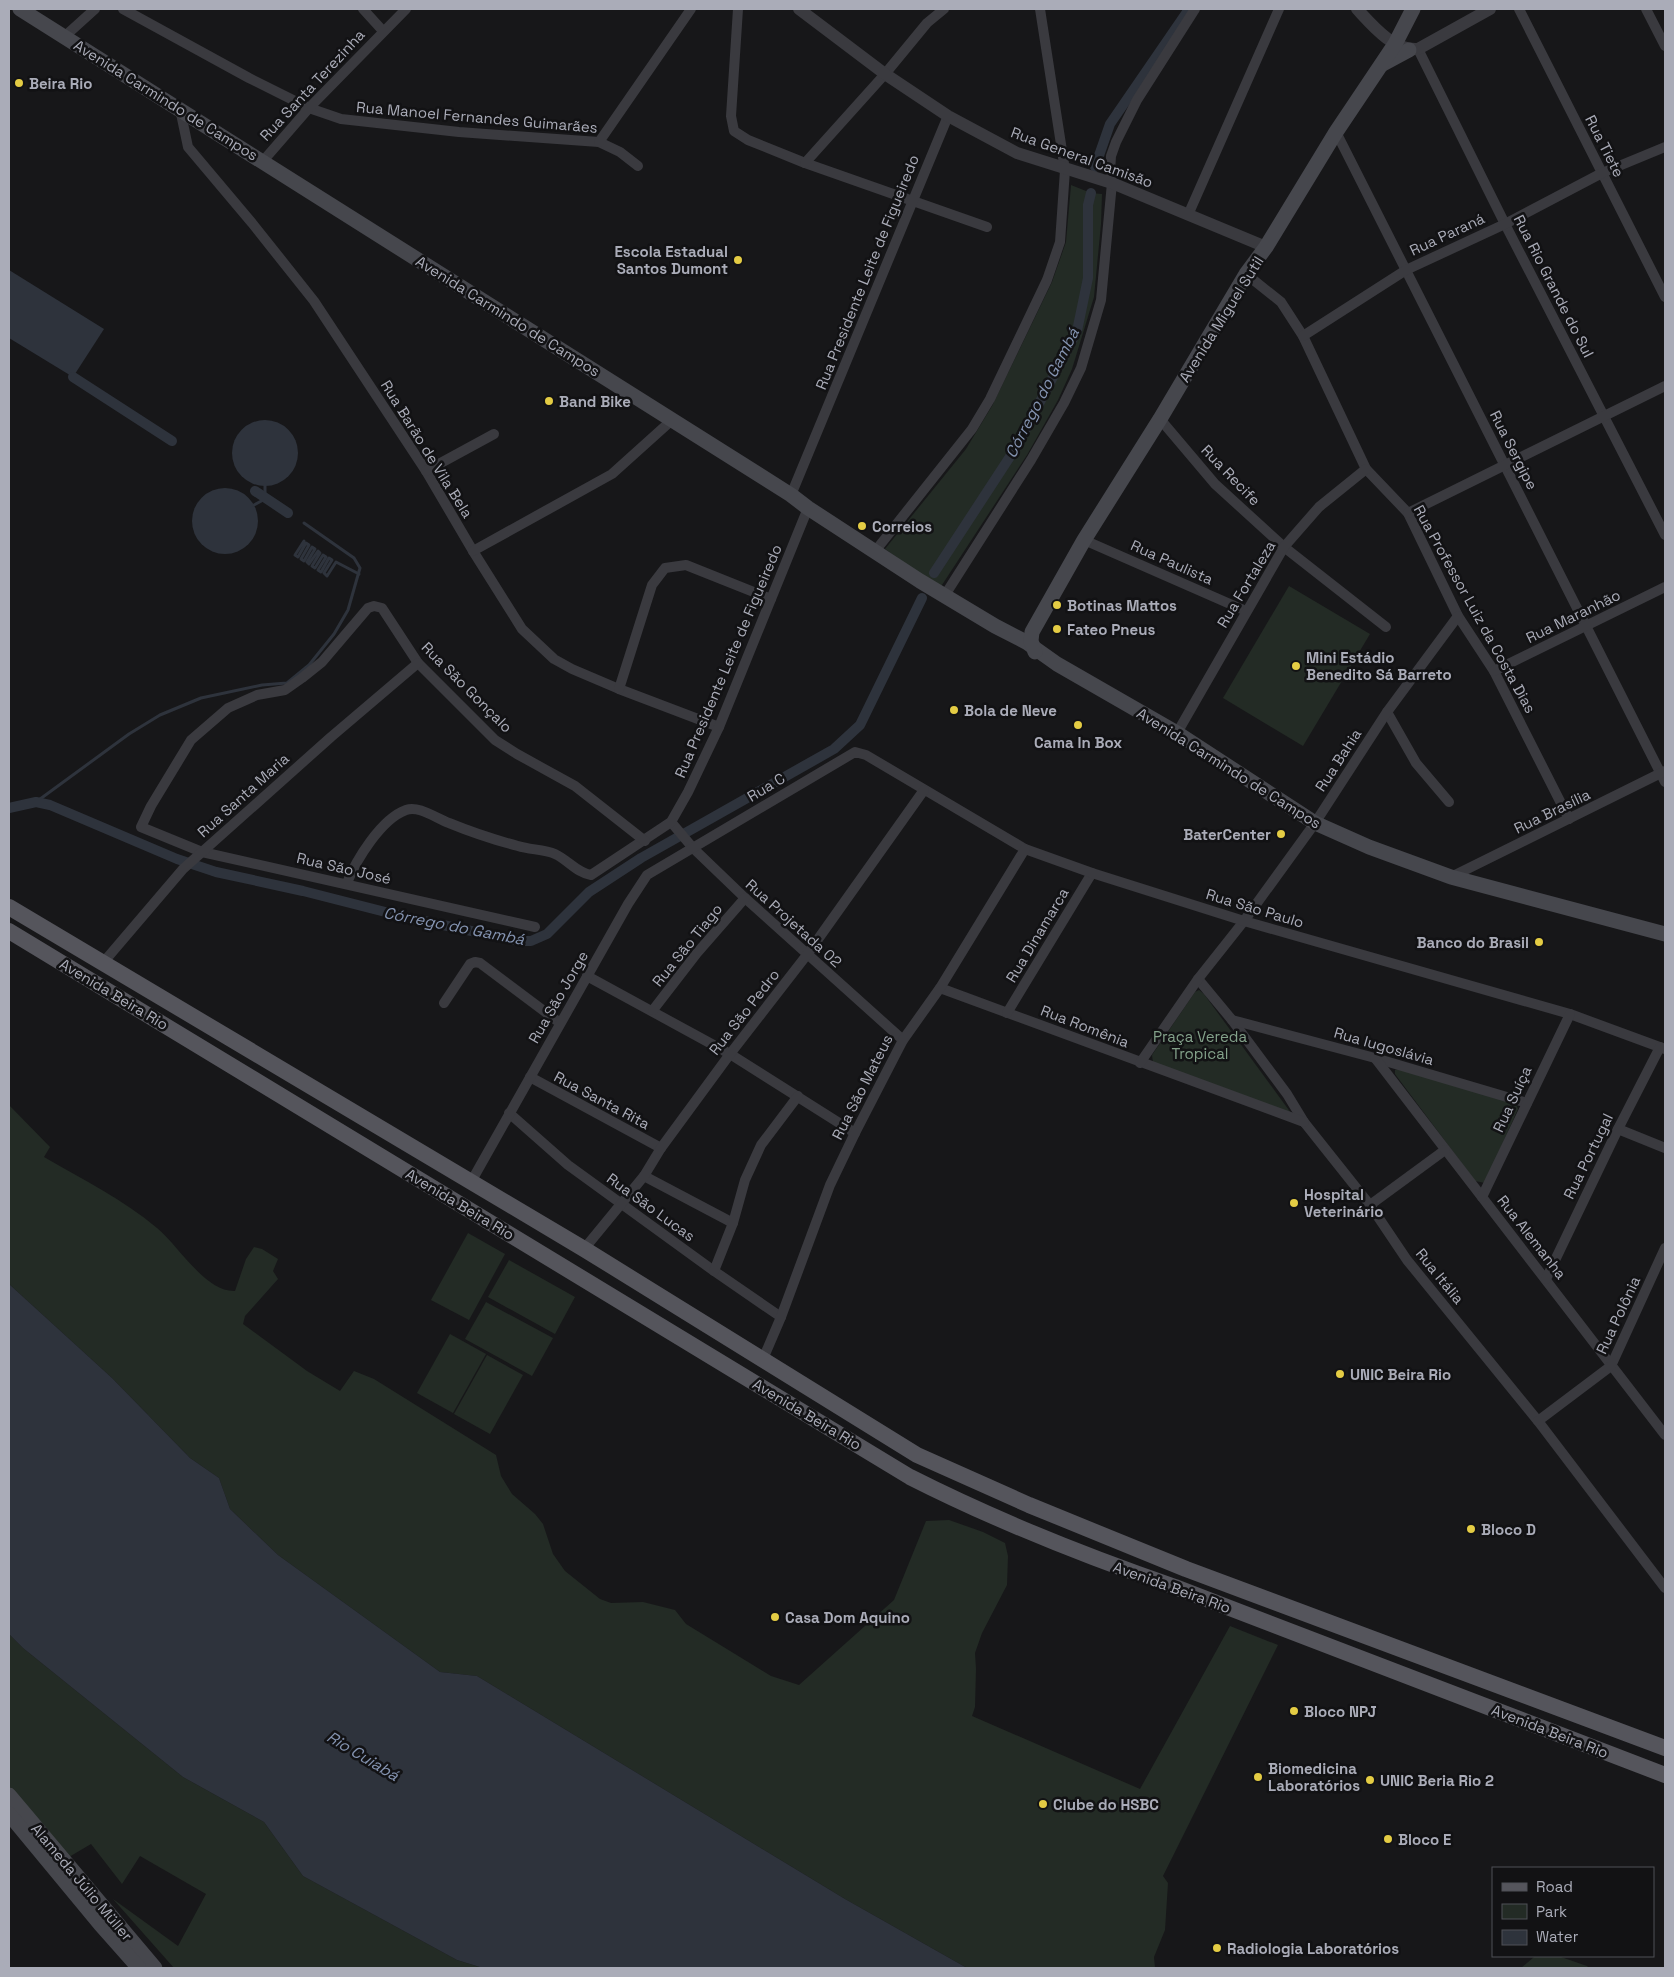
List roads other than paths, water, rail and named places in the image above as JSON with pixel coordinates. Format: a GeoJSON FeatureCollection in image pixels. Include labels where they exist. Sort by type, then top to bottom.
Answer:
{"type":"FeatureCollection","features":[{"type":"Feature","properties":{"kind":"main road","name":"Avenida Carmindo de Campos"},"geometry":{"type":"LineString","coordinates":[[20,9],[791,495],[808,508],[1006,632],[1015,643],[1041,659],[1057,664],[1177,733],[1315,823],[1369,847],[1451,877],[1665,934]]}},
{"type":"Feature","properties":{"kind":"main road","name":"Avenida Miguel Sutil"},"geometry":{"type":"LineString","coordinates":[[1032,639],[1084,540],[1160,419],[1246,274],[1266,247],[1336,132],[1394,44],[1413,9]]}},
{"type":"Feature","properties":{"kind":"main road"},"geometry":{"type":"LineString","coordinates":[[1379,66],[1413,50]]}},
{"type":"Feature","properties":{"kind":"main road"},"geometry":{"type":"LineString","coordinates":[[1006,632],[1032,639],[1041,659]]}},
{"type":"Feature","properties":{"kind":"main road","name":"Avenida Carmindo de Campos"},"geometry":{"type":"LineString","coordinates":[[1032,639],[1057,664]]}},
{"type":"Feature","properties":{"kind":"main road","name":"Avenida Beira Rio"},"geometry":{"type":"LineString","coordinates":[[9,907],[580,1247],[917,1455],[1029,1505],[1186,1569],[1665,1748]]}},
{"type":"Feature","properties":{"kind":"main road","name":"Avenida Beira Rio"},"geometry":{"type":"LineString","coordinates":[[9,930],[555,1262],[694,1344],[910,1477],[956,1500],[1104,1562],[1176,1587],[1665,1775]]}},
{"type":"Feature","properties":{"kind":"main road"},"geometry":{"type":"LineString","coordinates":[[555,1262],[557,1254],[566,1248],[580,1247]]}},
{"type":"Feature","properties":{"kind":"main road"},"geometry":{"type":"LineString","coordinates":[[694,1344],[709,1348],[745,1364],[754,1364],[763,1359]]}},
{"type":"Feature","properties":{"kind":"main road"},"geometry":{"type":"LineString","coordinates":[[1077,1550],[1092,1545],[1094,1531]]}},
{"type":"Feature","properties":{"kind":"main road"},"geometry":{"type":"LineString","coordinates":[[1104,1562],[1102,1557],[1105,1548],[1120,1542]]}},
{"type":"Feature","properties":{"kind":"main road"},"geometry":{"type":"LineString","coordinates":[[1499,1711],[1508,1701],[1507,1688]]}},
{"type":"Feature","properties":{"kind":"main road","name":"Alameda Júlio Müller"},"geometry":{"type":"LineString","coordinates":[[9,1795],[156,1968]]}},
{"type":"Feature","properties":{"kind":"main road","name":"Alameda Júlio Müller"},"geometry":{"type":"LineString","coordinates":[[9,1814],[139,1968]]}},
{"type":"Feature","properties":{"kind":"street"},"geometry":{"type":"LineString","coordinates":[[64,37],[94,9]]}},
{"type":"Feature","properties":{"kind":"street","name":"Rua Manoel Fernandes Guimarães"},"geometry":{"type":"LineString","coordinates":[[123,9],[249,78],[309,108],[341,119],[459,132],[599,142],[620,152],[638,166]]}},
{"type":"Feature","properties":{"kind":"street"},"geometry":{"type":"LineString","coordinates":[[364,9],[383,31]]}},
{"type":"Feature","properties":{"kind":"street","name":"Rua Santa Terezinha"},"geometry":{"type":"LineString","coordinates":[[263,161],[309,108],[406,9]]}},
{"type":"Feature","properties":{"kind":"street"},"geometry":{"type":"LineString","coordinates":[[599,142],[691,9]]}},
{"type":"Feature","properties":{"kind":"street"},"geometry":{"type":"LineString","coordinates":[[738,9],[731,116],[734,131],[748,140],[805,163],[987,227]]}},
{"type":"Feature","properties":{"kind":"street","name":"Rua General Camisão"},"geometry":{"type":"LineString","coordinates":[[799,9],[885,74],[948,116],[1017,153],[1065,170],[1112,183],[1266,247]]}},
{"type":"Feature","properties":{"kind":"street"},"geometry":{"type":"LineString","coordinates":[[805,163],[885,74],[927,23],[944,9]]}},
{"type":"Feature","properties":{"kind":"street"},"geometry":{"type":"LineString","coordinates":[[876,550],[968,435],[990,399],[1047,280],[1060,242],[1065,170],[1040,9]]}},
{"type":"Feature","properties":{"kind":"street"},"geometry":{"type":"LineString","coordinates":[[945,595],[1031,460],[1064,403],[1080,368],[1101,300],[1112,183],[1110,172],[1111,156],[1137,100],[1195,9]]}},
{"type":"Feature","properties":{"kind":"street"},"geometry":{"type":"LineString","coordinates":[[1188,215],[1279,9]]}},
{"type":"Feature","properties":{"kind":"street"},"geometry":{"type":"LineString","coordinates":[[1357,9],[1394,44],[1413,50],[1490,9]]}},
{"type":"Feature","properties":{"kind":"street","name":"Rua Tiete"},"geometry":{"type":"LineString","coordinates":[[1519,9],[1665,297]]}},
{"type":"Feature","properties":{"kind":"street"},"geometry":{"type":"LineString","coordinates":[[1646,9],[1661,27],[1665,46]]}},
{"type":"Feature","properties":{"kind":"street","name":"Rua Rio Grande do Sul"},"geometry":{"type":"LineString","coordinates":[[1413,50],[1665,535]]}},
{"type":"Feature","properties":{"kind":"street","name":"Rua Barão de Vila Bela"},"geometry":{"type":"LineString","coordinates":[[179,108],[188,147],[314,301],[426,471],[522,629],[554,659],[619,689],[719,727]]}},
{"type":"Feature","properties":{"kind":"street","name":"Rua Presidente Leite de Figueiredo"},"geometry":{"type":"LineString","coordinates":[[791,495],[948,116]]}},
{"type":"Feature","properties":{"kind":"street","name":"Rua Sergipe"},"geometry":{"type":"LineString","coordinates":[[1336,132],[1664,776]]}},
{"type":"Feature","properties":{"kind":"street","name":"Rua Paraná"},"geometry":{"type":"LineString","coordinates":[[1302,336],[1406,270],[1504,224],[1602,173],[1665,147]]}},
{"type":"Feature","properties":{"kind":"street","name":"Rua Professor Luiz da Costa Dias"},"geometry":{"type":"LineString","coordinates":[[1246,274],[1281,302],[1302,336],[1366,470],[1408,513],[1458,616],[1494,671],[1569,819]]}},
{"type":"Feature","properties":{"kind":"street"},"geometry":{"type":"LineString","coordinates":[[1408,513],[1665,386]]}},
{"type":"Feature","properties":{"kind":"street","name":"Rua Recife"},"geometry":{"type":"LineString","coordinates":[[1160,419],[1215,484],[1284,547],[1386,627]]}},
{"type":"Feature","properties":{"kind":"street"},"geometry":{"type":"LineString","coordinates":[[473,551],[612,474],[672,420]]}},
{"type":"Feature","properties":{"kind":"street"},"geometry":{"type":"LineString","coordinates":[[426,471],[494,434]]}},
{"type":"Feature","properties":{"kind":"street","name":"Rua Fortaleza"},"geometry":{"type":"LineString","coordinates":[[1177,733],[1284,547],[1319,507],[1366,470]]}},
{"type":"Feature","properties":{"kind":"street","name":"Rua Presidente Leite de Figueiredo"},"geometry":{"type":"LineString","coordinates":[[347,883],[353,868],[383,827],[406,810],[412,809],[449,824],[519,847],[554,853],[587,874],[597,873],[672,824],[719,727],[808,508]]}},
{"type":"Feature","properties":{"kind":"street","name":"Rua Paulista"},"geometry":{"type":"LineString","coordinates":[[1084,540],[1246,611]]}},
{"type":"Feature","properties":{"kind":"street"},"geometry":{"type":"LineString","coordinates":[[619,689],[652,585],[665,568],[686,565],[770,599]]}},
{"type":"Feature","properties":{"kind":"street","name":"Rua Maranhão"},"geometry":{"type":"LineString","coordinates":[[1494,671],[1665,588]]}},
{"type":"Feature","properties":{"kind":"street","name":"Rua São Gonçalo"},"geometry":{"type":"LineString","coordinates":[[150,831],[141,827],[151,806],[191,740],[228,708],[257,695],[285,690],[302,678],[322,662],[368,608],[374,606],[382,608],[418,663],[495,740],[575,786],[645,841]]}},
{"type":"Feature","properties":{"kind":"street","name":"Rua Bahia"},"geometry":{"type":"LineString","coordinates":[[1244,921],[1315,823],[1387,712],[1458,616]]}},
{"type":"Feature","properties":{"kind":"street","name":"Rua Santa Maria"},"geometry":{"type":"LineString","coordinates":[[102,964],[183,869],[418,663]]}},
{"type":"Feature","properties":{"kind":"street"},"geometry":{"type":"LineString","coordinates":[[1387,712],[1416,764],[1449,802]]}},
{"type":"Feature","properties":{"kind":"street","name":"Rua São Paulo"},"geometry":{"type":"LineString","coordinates":[[855,752],[866,755],[1025,849],[1092,874],[1244,921],[1570,1014],[1662,1048]]}},
{"type":"Feature","properties":{"kind":"street","name":"Rua C"},"geometry":{"type":"LineString","coordinates":[[690,845],[855,752]]}},
{"type":"Feature","properties":{"kind":"street","name":"Rua Brasília"},"geometry":{"type":"LineString","coordinates":[[1451,877],[1569,819],[1664,776]]}},
{"type":"Feature","properties":{"kind":"street","name":"Rua São Pedro"},"geometry":{"type":"LineString","coordinates":[[580,1247],[622,1204],[644,1176],[661,1148],[730,1054],[806,956],[924,790]]}},
{"type":"Feature","properties":{"kind":"street","name":"Rua Projetada 02"},"geometry":{"type":"LineString","coordinates":[[672,824],[690,845],[806,956],[903,1040]]}},
{"type":"Feature","properties":{"kind":"street","name":"Rua São José"},"geometry":{"type":"LineString","coordinates":[[150,831],[202,852],[347,883],[535,927]]}},
{"type":"Feature","properties":{"kind":"street","name":"Rua São Jorge"},"geometry":{"type":"LineString","coordinates":[[471,1182],[628,904],[647,876],[690,845]]}},
{"type":"Feature","properties":{"kind":"street","name":"Rua São Mateus"},"geometry":{"type":"LineString","coordinates":[[763,1359],[781,1317],[830,1186],[855,1133],[903,1040],[940,988],[1025,849]]}},
{"type":"Feature","properties":{"kind":"street","name":"Rua Dinamarca"},"geometry":{"type":"LineString","coordinates":[[1007,1012],[1092,874]]}},
{"type":"Feature","properties":{"kind":"street","name":"Rua São Tiago"},"geometry":{"type":"LineString","coordinates":[[653,1010],[697,953],[745,898]]}},
{"type":"Feature","properties":{"kind":"street"},"geometry":{"type":"LineString","coordinates":[[1140,1063],[1198,980],[1244,921]]}},
{"type":"Feature","properties":{"kind":"street"},"geometry":{"type":"LineString","coordinates":[[444,1003],[470,964],[475,962],[480,963],[560,1023]]}},
{"type":"Feature","properties":{"kind":"street"},"geometry":{"type":"LineString","coordinates":[[587,976],[653,1010],[730,1054],[855,1133]]}},
{"type":"Feature","properties":{"kind":"street","name":"Rua Itália"},"geometry":{"type":"LineString","coordinates":[[1198,980],[1232,1020],[1287,1094],[1304,1122],[1370,1205],[1408,1260],[1538,1421],[1665,1588]]}},
{"type":"Feature","properties":{"kind":"street","name":"Rua Romênia"},"geometry":{"type":"LineString","coordinates":[[940,988],[1304,1122]]}},
{"type":"Feature","properties":{"kind":"street","name":"Rua Suíça"},"geometry":{"type":"LineString","coordinates":[[1482,1197],[1570,1014]]}},
{"type":"Feature","properties":{"kind":"street","name":"Rua Iugoslávia"},"geometry":{"type":"LineString","coordinates":[[1232,1020],[1375,1058],[1527,1103]]}},
{"type":"Feature","properties":{"kind":"street","name":"Rua Portugal"},"geometry":{"type":"LineString","coordinates":[[1546,1279],[1618,1129],[1662,1048]]}},
{"type":"Feature","properties":{"kind":"street","name":"Rua Alemanha"},"geometry":{"type":"LineString","coordinates":[[1375,1058],[1665,1435]]}},
{"type":"Feature","properties":{"kind":"street","name":"Rua Santa Rita"},"geometry":{"type":"LineString","coordinates":[[530,1077],[661,1148]]}},
{"type":"Feature","properties":{"kind":"street"},"geometry":{"type":"LineString","coordinates":[[714,1271],[733,1223],[745,1180],[761,1145],[798,1096]]}},
{"type":"Feature","properties":{"kind":"street","name":"Rua São Lucas"},"geometry":{"type":"LineString","coordinates":[[510,1113],[568,1165],[781,1317]]}},
{"type":"Feature","properties":{"kind":"street"},"geometry":{"type":"LineString","coordinates":[[1618,1129],[1665,1148]]}},
{"type":"Feature","properties":{"kind":"street"},"geometry":{"type":"LineString","coordinates":[[1370,1205],[1445,1150]]}},
{"type":"Feature","properties":{"kind":"street"},"geometry":{"type":"LineString","coordinates":[[644,1176],[733,1223]]}},
{"type":"Feature","properties":{"kind":"street","name":"Rua Polônia"},"geometry":{"type":"LineString","coordinates":[[1538,1421],[1611,1366],[1665,1248]]}},
{"type":"Feature","properties":{"kind":"water"},"geometry":{"type":"Polygon","coordinates":[[[9,270],[104,329],[73,377],[9,338],[9,270]]]}},
{"type":"Feature","properties":{"kind":"water"},"geometry":{"type":"Polygon","coordinates":[[[265,420],[278,422],[288,430],[296,440],[298,453],[296,466],[288,476],[278,484],[265,486],[252,484],[242,476],[234,466],[232,453],[234,440],[242,430],[252,422],[265,420]]]}},
{"type":"Feature","properties":{"kind":"water"},"geometry":{"type":"Polygon","coordinates":[[[225,488],[238,490],[248,498],[256,508],[258,521],[256,534],[248,544],[238,552],[225,554],[212,552],[202,544],[194,534],[192,521],[194,508],[202,498],[212,490],[225,488]]]}},
{"type":"Feature","properties":{"kind":"water","name":"Rio Cuiabá"},"geometry":{"type":"Polygon","coordinates":[[[9,1284],[112,1378],[190,1458],[219,1478],[230,1509],[278,1555],[440,1672],[477,1676],[845,1899],[967,1968],[483,1968],[457,1960],[303,1876],[264,1822],[183,1777],[23,1648],[9,1634],[9,1284]]]}},
{"type":"Feature","properties":{"kind":"waterway","name":"Córrego do Gambá"},"geometry":{"type":"LineString","coordinates":[[1095,167],[1110,124],[1189,9]]}},
{"type":"Feature","properties":{"kind":"waterway","name":"Córrego do Gambá"},"geometry":{"type":"LineString","coordinates":[[934,573],[1017,446],[1077,331],[1088,278],[1088,205],[1091,193]]}},
{"type":"Feature","properties":{"kind":"waterway"},"geometry":{"type":"LineString","coordinates":[[73,377],[172,441]]}},
{"type":"Feature","properties":{"kind":"waterway"},"geometry":{"type":"LineString","coordinates":[[254,505],[265,499],[265,485]]}},
{"type":"Feature","properties":{"kind":"waterway"},"geometry":{"type":"LineString","coordinates":[[255,491],[288,513]]}},
{"type":"Feature","properties":{"kind":"waterway"},"geometry":{"type":"LineString","coordinates":[[36,802],[129,734],[160,715],[201,698],[262,685],[287,683],[309,665],[334,634],[348,610],[360,568],[354,558],[304,523]]}},
{"type":"Feature","properties":{"kind":"waterway"},"geometry":{"type":"LineString","coordinates":[[304,541],[295,555],[298,557],[306,543],[309,545],[301,559],[304,561],[312,547],[315,549],[307,562],[309,564],[318,551],[320,553],[312,566],[315,568],[323,555],[326,557],[318,570],[321,572],[329,558],[332,560],[324,573],[327,576],[336,562],[359,574]]}},
{"type":"Feature","properties":{"kind":"waterway","name":"Córrego do Gambá"},"geometry":{"type":"LineString","coordinates":[[9,808],[36,802],[50,805],[177,859],[216,872],[303,891],[405,917],[519,941],[531,941],[547,934],[589,892],[641,858],[834,749],[860,725],[922,598]]}},
{"type":"Feature","properties":{"kind":"place","name":"Beira Rio"},"geometry":{"type":"Point","coordinates":[19,83]}},
{"type":"Feature","properties":{"kind":"place","name":"Escola Estadual Santos Dumont"},"geometry":{"type":"Point","coordinates":[738,260]}},
{"type":"Feature","properties":{"kind":"place","name":"Band Bike"},"geometry":{"type":"Point","coordinates":[549,401]}},
{"type":"Feature","properties":{"kind":"place","name":"Correios"},"geometry":{"type":"Point","coordinates":[862,526]}},
{"type":"Feature","properties":{"kind":"place","name":"Botinas Mattos"},"geometry":{"type":"Point","coordinates":[1057,605]}},
{"type":"Feature","properties":{"kind":"place","name":"Fateo Pneus"},"geometry":{"type":"Point","coordinates":[1057,629]}},
{"type":"Feature","properties":{"kind":"place","name":"Mini Estádio Benedito Sá Barreto"},"geometry":{"type":"Point","coordinates":[1296,666]}},
{"type":"Feature","properties":{"kind":"place","name":"Bola de Neve"},"geometry":{"type":"Point","coordinates":[954,710]}},
{"type":"Feature","properties":{"kind":"place","name":"Cama In Box"},"geometry":{"type":"Point","coordinates":[1078,725]}},
{"type":"Feature","properties":{"kind":"place","name":"BaterCenter"},"geometry":{"type":"Point","coordinates":[1281,834]}},
{"type":"Feature","properties":{"kind":"place","name":"Banco do Brasil"},"geometry":{"type":"Point","coordinates":[1539,942]}},
{"type":"Feature","properties":{"kind":"place","name":"Hospital Veterinário"},"geometry":{"type":"Point","coordinates":[1294,1203]}},
{"type":"Feature","properties":{"kind":"place","name":"UNIC Beira Rio"},"geometry":{"type":"Point","coordinates":[1340,1374]}},
{"type":"Feature","properties":{"kind":"place","name":"Bloco D"},"geometry":{"type":"Point","coordinates":[1471,1529]}},
{"type":"Feature","properties":{"kind":"place","name":"Casa Dom Aquino"},"geometry":{"type":"Point","coordinates":[775,1617]}},
{"type":"Feature","properties":{"kind":"place","name":"Bloco NPJ"},"geometry":{"type":"Point","coordinates":[1294,1711]}},
{"type":"Feature","properties":{"kind":"place","name":"Biomedicina Laboratórios"},"geometry":{"type":"Point","coordinates":[1258,1777]}},
{"type":"Feature","properties":{"kind":"place","name":"UNIC Beria Rio 2"},"geometry":{"type":"Point","coordinates":[1370,1780]}},
{"type":"Feature","properties":{"kind":"place","name":"Clube do HSBC"},"geometry":{"type":"Point","coordinates":[1043,1804]}},
{"type":"Feature","properties":{"kind":"place","name":"Bloco E"},"geometry":{"type":"Point","coordinates":[1388,1839]}},
{"type":"Feature","properties":{"kind":"place","name":"Radiologia Laboratórios"},"geometry":{"type":"Point","coordinates":[1217,1948]}},
{"type":"Feature","properties":{"kind":"park label","name":"Praça Vereda Tropical"},"geometry":{"type":"Point","coordinates":[1200,1044]}}]}
